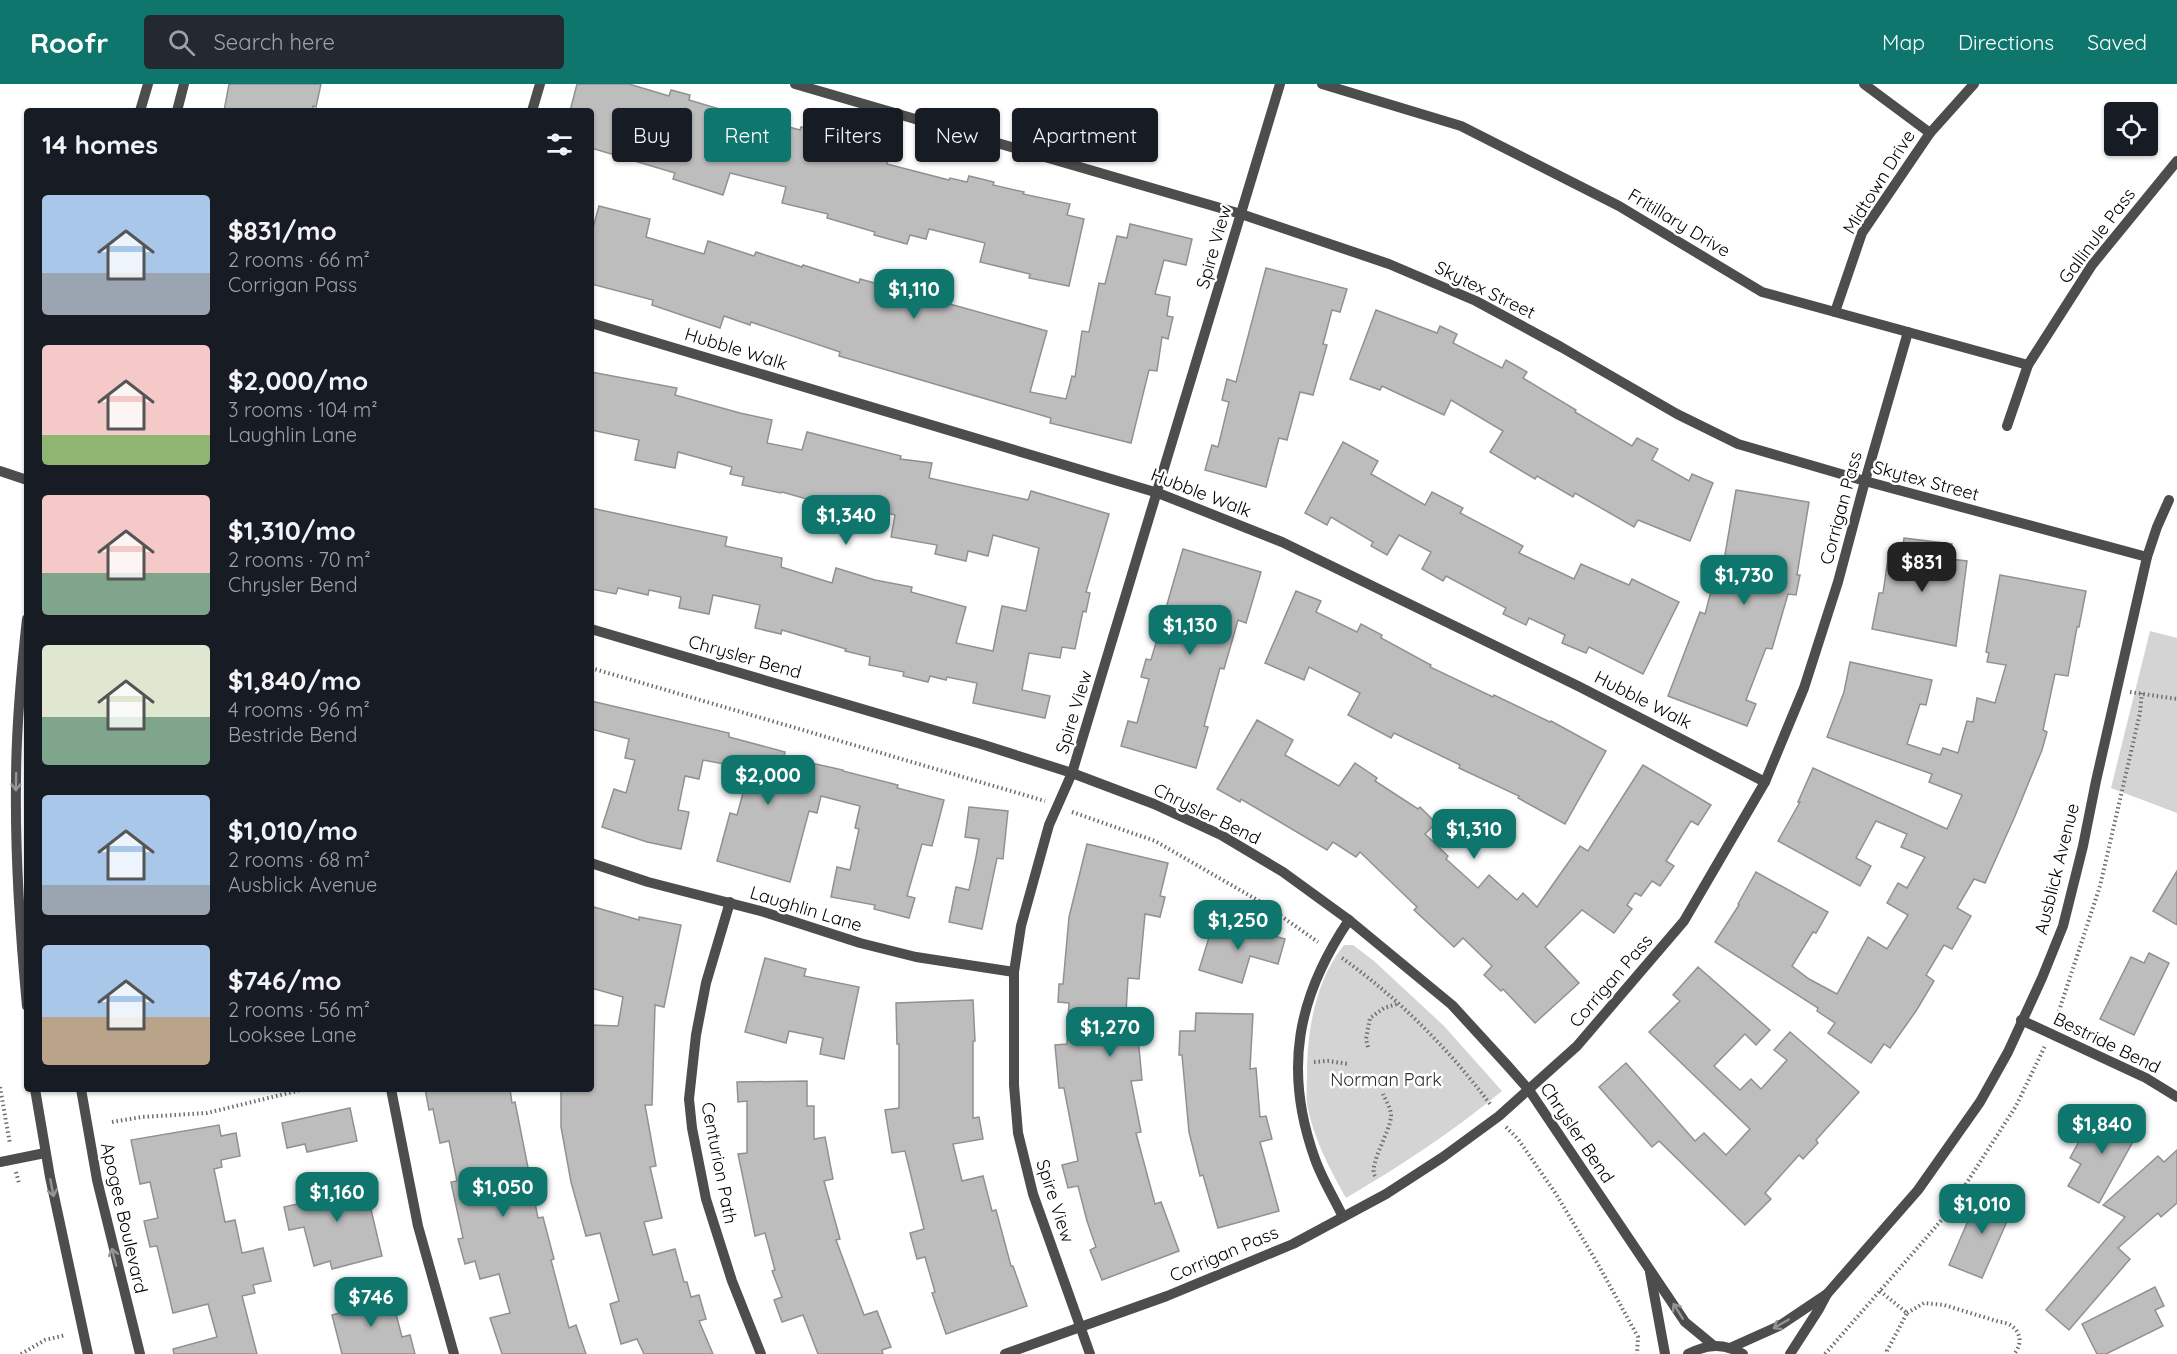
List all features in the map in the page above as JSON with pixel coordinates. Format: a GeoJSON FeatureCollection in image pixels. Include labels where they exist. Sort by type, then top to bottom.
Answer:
{"type":"FeatureCollection","features":[{"type":"Feature","properties":{"kind":"street"},"geometry":{"type":"LineString","coordinates":[[141,108],[148,84]]}},
{"type":"Feature","properties":{"kind":"street"},"geometry":{"type":"LineString","coordinates":[[178,108],[184,84]]}},
{"type":"Feature","properties":{"kind":"street"},"geometry":{"type":"LineString","coordinates":[[533,108],[540,84]]}},
{"type":"Feature","properties":{"kind":"street","name":"Skytex Street"},"geometry":{"type":"LineString","coordinates":[[795,84],[1241,214],[1389,264],[1476,301],[1677,414],[1738,444],[1864,481],[2147,557]]}},
{"type":"Feature","properties":{"kind":"street","name":"Spire View"},"geometry":{"type":"LineString","coordinates":[[1090,1354],[1033,1194],[1018,1133],[1014,1085],[1014,972],[1021,926],[1031,885],[1050,825],[1072,773],[1281,84]]}},
{"type":"Feature","properties":{"kind":"street","name":"Fritillary Drive"},"geometry":{"type":"LineString","coordinates":[[1322,84],[1461,126],[1619,206],[1762,292],[2028,365]]}},
{"type":"Feature","properties":{"kind":"street"},"geometry":{"type":"LineString","coordinates":[[1863,84],[1930,133]]}},
{"type":"Feature","properties":{"kind":"street","name":"Midtown Drive"},"geometry":{"type":"LineString","coordinates":[[1835,312],[1862,233],[1930,133],[1974,84]]}},
{"type":"Feature","properties":{"kind":"street","name":"Gallinule Pass"},"geometry":{"type":"LineString","coordinates":[[2007,426],[2028,365],[2092,265],[2177,161]]}},
{"type":"Feature","properties":{"kind":"street","name":"Hubble Walk"},"geometry":{"type":"LineString","coordinates":[[594,324],[1158,493],[1282,542],[1578,686],[1765,782]]}},
{"type":"Feature","properties":{"kind":"street","name":"Corrigan Pass"},"geometry":{"type":"LineString","coordinates":[[1005,1354],[1167,1296],[1293,1244],[1386,1194],[1443,1157],[1499,1116],[1576,1046],[1684,921],[1765,782],[1804,688],[1838,582],[1864,481],[1908,332]]}},
{"type":"Feature","properties":{"kind":"street"},"geometry":{"type":"LineString","coordinates":[[0,471],[24,479]]}},
{"type":"Feature","properties":{"kind":"street","name":"Ausblick Avenue"},"geometry":{"type":"LineString","coordinates":[[1790,1354],[1827,1294],[1918,1190],[1980,1102],[2008,1052],[2042,978],[2063,926],[2084,846],[2147,557],[2169,500]]}},
{"type":"Feature","properties":{"kind":"street","name":"Chrysler Bend"},"geometry":{"type":"LineString","coordinates":[[594,630],[1072,773],[1154,804],[1221,836],[1283,872],[1349,920],[1452,1005],[1529,1090],[1685,1322],[1713,1345]]}},
{"type":"Feature","properties":{"kind":"street"},"geometry":{"type":"LineString","coordinates":[[24,646],[16,783],[19,916],[24,972]]}},
{"type":"Feature","properties":{"kind":"street","name":"Laughlin Lane"},"geometry":{"type":"LineString","coordinates":[[594,864],[648,882],[730,902],[860,943],[916,957],[1014,972]]}},
{"type":"Feature","properties":{"kind":"street","name":"Centurion Path"},"geometry":{"type":"LineString","coordinates":[[730,902],[705,992],[696,1035],[689,1099],[692,1128],[706,1200],[729,1270],[761,1354]]}},
{"type":"Feature","properties":{"kind":"street"},"geometry":{"type":"LineString","coordinates":[[1343,1216],[1315,1160],[1298,1095],[1297,1049],[1311,989],[1329,949],[1349,920]]}},
{"type":"Feature","properties":{"kind":"street","name":"Bestride Bend"},"geometry":{"type":"LineString","coordinates":[[2021,1020],[2146,1078],[2177,1097]]}},
{"type":"Feature","properties":{"kind":"street"},"geometry":{"type":"LineString","coordinates":[[35,1092],[68,1268],[88,1354]]}},
{"type":"Feature","properties":{"kind":"street","name":"Apogee Boulevard"},"geometry":{"type":"LineString","coordinates":[[82,1092],[97,1180],[140,1354]]}},
{"type":"Feature","properties":{"kind":"street"},"geometry":{"type":"LineString","coordinates":[[392,1092],[418,1226],[454,1354]]}},
{"type":"Feature","properties":{"kind":"street"},"geometry":{"type":"LineString","coordinates":[[0,1162],[45,1153]]}},
{"type":"Feature","properties":{"kind":"street","name":"Chrysler Bend"},"geometry":{"type":"LineString","coordinates":[[1650,1271],[1665,1354]]}},
{"type":"Feature","properties":{"kind":"street","name":"Ausblick Avenue"},"geometry":{"type":"LineString","coordinates":[[1730,1348],[1779,1326],[1827,1294]]}},
{"type":"Feature","properties":{"kind":"street"},"geometry":{"type":"LineString","coordinates":[[1688,1354],[1699,1348],[1713,1345],[1730,1348],[1743,1354]]}},
{"type":"Feature","properties":{"kind":"path"},"geometry":{"type":"LineString","coordinates":[[594,669],[1043,801]]}},
{"type":"Feature","properties":{"kind":"path"},"geometry":{"type":"LineString","coordinates":[[2117,690],[2177,699]]}},
{"type":"Feature","properties":{"kind":"path"},"geometry":{"type":"LineString","coordinates":[[2057,1017],[2100,886],[2140,713],[2142,693]]}},
{"type":"Feature","properties":{"kind":"path"},"geometry":{"type":"LineString","coordinates":[[1075,814],[1155,841],[1264,904],[1352,965],[1420,1022],[1488,1102]]}},
{"type":"Feature","properties":{"kind":"path"},"geometry":{"type":"LineString","coordinates":[[1368,1047],[1366,1040],[1370,1018],[1384,1008],[1397,1003]]}},
{"type":"Feature","properties":{"kind":"path"},"geometry":{"type":"LineString","coordinates":[[1825,1354],[1946,1215],[2016,1107],[2042,1054]]}},
{"type":"Feature","properties":{"kind":"path"},"geometry":{"type":"LineString","coordinates":[[1298,1062],[1328,1060],[1349,1064]]}},
{"type":"Feature","properties":{"kind":"path"},"geometry":{"type":"LineString","coordinates":[[0,1087],[10,1142]]}},
{"type":"Feature","properties":{"kind":"path"},"geometry":{"type":"LineString","coordinates":[[112,1122],[142,1117],[207,1113],[293,1092]]}},
{"type":"Feature","properties":{"kind":"path"},"geometry":{"type":"LineString","coordinates":[[1375,1176],[1373,1166],[1387,1135],[1391,1116],[1383,1094]]}},
{"type":"Feature","properties":{"kind":"path"},"geometry":{"type":"LineString","coordinates":[[1508,1130],[1518,1139],[1556,1194],[1599,1266],[1638,1336],[1637,1354]]}},
{"type":"Feature","properties":{"kind":"path"},"geometry":{"type":"LineString","coordinates":[[17,1178],[19,1183]]}},
{"type":"Feature","properties":{"kind":"path"},"geometry":{"type":"LineString","coordinates":[[1880,1291],[1907,1313]]}},
{"type":"Feature","properties":{"kind":"path"},"geometry":{"type":"LineString","coordinates":[[1888,1354],[1887,1351],[1907,1313],[1924,1303],[1944,1305],[2009,1323],[2016,1329],[2021,1340],[2014,1354]]}},
{"type":"Feature","properties":{"kind":"path"},"geometry":{"type":"LineString","coordinates":[[21,1354],[45,1340],[66,1335]]}},
{"type":"Feature","properties":{"kind":"green space"},"geometry":{"type":"Polygon","coordinates":[[[2150,631],[2177,638],[2177,813],[2111,788],[2150,631]]]}},
{"type":"Feature","properties":{"kind":"green space","name":"Norman Park"},"geometry":{"type":"Polygon","coordinates":[[[1344,945],[1353,945],[1374,961],[1444,1026],[1502,1091],[1426,1148],[1346,1198],[1317,1140],[1307,1104],[1307,1059],[1311,1024],[1326,974],[1344,945]]]}},
{"type":"Feature","properties":{"kind":"building"},"geometry":{"type":"Polygon","coordinates":[[[229,84],[321,84],[316,107],[313,106],[313,108],[225,108],[229,84]]]}},
{"type":"Feature","properties":{"kind":"building"},"geometry":{"type":"Polygon","coordinates":[[[577,84],[629,84],[669,96],[671,90],[690,95],[689,100],[716,108],[704,108],[704,162],[791,162],[791,128],[800,130],[801,127],[803,127],[803,162],[887,162],[887,164],[949,180],[950,178],[967,182],[969,176],[994,182],[993,185],[1024,192],[1023,194],[1070,204],[1067,215],[1084,219],[1069,286],[1029,278],[1030,274],[980,262],[985,243],[929,229],[926,239],[910,235],[907,244],[827,218],[828,214],[782,203],[786,187],[730,173],[723,195],[673,179],[675,173],[638,162],[692,162],[692,108],[612,108],[612,154],[594,149],[594,108],[571,108],[577,84]]]}},
{"type":"Feature","properties":{"kind":"building"},"geometry":{"type":"Polygon","coordinates":[[[599,206],[650,219],[646,237],[704,254],[708,241],[754,256],[756,252],[859,283],[860,279],[1047,331],[1030,392],[1066,399],[1072,376],[1075,377],[1082,331],[1089,332],[1099,283],[1105,284],[1117,236],[1127,238],[1130,224],[1192,239],[1186,265],[1164,260],[1155,294],[1170,297],[1167,316],[1173,317],[1168,339],[1162,337],[1157,371],[1149,370],[1131,443],[1050,423],[1051,418],[839,356],[840,352],[751,322],[750,325],[724,316],[720,328],[652,305],[653,300],[594,285],[594,224],[599,206]]]}},
{"type":"Feature","properties":{"kind":"building"},"geometry":{"type":"Polygon","coordinates":[[[1266,268],[1347,289],[1340,312],[1332,310],[1323,344],[1327,345],[1313,395],[1300,392],[1287,440],[1279,438],[1266,487],[1205,470],[1212,445],[1218,447],[1229,402],[1222,400],[1227,379],[1236,382],[1266,268]]]}},
{"type":"Feature","properties":{"kind":"building"},"geometry":{"type":"Polygon","coordinates":[[[1376,310],[1437,333],[1440,326],[1457,334],[1453,343],[1502,368],[1506,360],[1527,372],[1523,378],[1632,446],[1637,438],[1658,449],[1652,460],[1689,481],[1692,474],[1713,483],[1690,541],[1638,520],[1634,527],[1575,493],[1573,497],[1537,476],[1535,479],[1490,452],[1503,431],[1451,400],[1444,415],[1382,386],[1380,390],[1350,379],[1376,310]]]}},
{"type":"Feature","properties":{"kind":"building"},"geometry":{"type":"Polygon","coordinates":[[[594,373],[677,388],[675,395],[772,420],[767,443],[802,450],[807,432],[901,456],[900,459],[932,463],[929,478],[1028,500],[1031,491],[1109,514],[1086,592],[1090,593],[1086,612],[1083,611],[1075,649],[1062,647],[1060,658],[1029,653],[1022,690],[1050,696],[1045,718],[973,703],[977,683],[930,676],[928,682],[903,676],[904,672],[869,665],[870,657],[845,651],[846,649],[782,630],[781,634],[755,628],[760,605],[713,595],[709,614],[679,608],[681,597],[649,590],[648,595],[618,588],[616,594],[594,590],[594,509],[727,537],[725,546],[782,558],[781,567],[832,583],[836,568],[875,580],[912,587],[911,592],[966,607],[956,643],[993,651],[1002,606],[1026,611],[1039,548],[993,535],[988,556],[968,551],[966,561],[935,554],[937,545],[891,537],[895,515],[834,499],[832,506],[782,492],[742,485],[744,477],[730,474],[732,467],[678,452],[675,468],[635,460],[639,440],[594,431],[594,373]]]}},
{"type":"Feature","properties":{"kind":"building"},"geometry":{"type":"Polygon","coordinates":[[[1343,442],[1378,461],[1371,474],[1425,505],[1432,492],[1463,508],[1460,513],[1523,546],[1519,553],[1574,579],[1581,564],[1629,585],[1632,579],[1679,602],[1643,674],[1589,647],[1586,653],[1562,643],[1565,635],[1529,618],[1526,625],[1503,614],[1506,608],[1446,576],[1443,581],[1422,569],[1431,552],[1399,535],[1387,555],[1371,546],[1373,542],[1331,517],[1327,525],[1305,513],[1343,442]]]}},
{"type":"Feature","properties":{"kind":"building"},"geometry":{"type":"Polygon","coordinates":[[[1736,490],[1809,502],[1796,595],[1788,594],[1772,649],[1766,648],[1746,700],[1756,704],[1747,726],[1668,696],[1700,612],[1705,614],[1712,588],[1719,590],[1736,490]]]}},
{"type":"Feature","properties":{"kind":"building"},"geometry":{"type":"Polygon","coordinates":[[[1904,538],[1952,544],[1950,559],[1967,561],[1956,646],[1872,629],[1879,593],[1883,593],[1889,552],[1902,553],[1904,538]]]}},
{"type":"Feature","properties":{"kind":"building"},"geometry":{"type":"Polygon","coordinates":[[[1183,549],[1261,572],[1246,623],[1238,620],[1224,669],[1220,668],[1204,726],[1208,727],[1196,768],[1121,746],[1128,721],[1137,723],[1149,679],[1141,677],[1146,659],[1151,660],[1183,549]]]}},
{"type":"Feature","properties":{"kind":"building"},"geometry":{"type":"Polygon","coordinates":[[[2000,575],[2086,591],[2068,676],[2055,674],[2043,730],[2047,732],[2042,750],[1985,883],[1974,879],[1957,908],[1971,916],[1952,949],[1944,945],[1926,975],[1934,981],[1916,1011],[1890,1048],[1884,1044],[1871,1063],[1828,1033],[1835,1023],[1817,1011],[1818,1008],[1715,942],[1739,905],[1756,872],[1828,912],[1792,966],[1809,979],[1837,994],[1868,937],[1887,949],[1908,915],[1887,903],[1898,883],[1907,888],[1925,857],[1901,847],[1907,834],[1876,821],[1856,858],[1871,866],[1860,886],[1778,841],[1800,802],[1798,802],[1813,768],[1947,829],[1962,795],[1929,782],[1932,774],[1827,737],[1844,692],[1850,662],[1932,680],[1926,705],[1920,704],[1907,744],[1940,755],[1943,748],[1958,753],[1967,721],[1973,722],[1977,698],[1995,703],[2006,665],[1987,662],[1989,653],[1986,652],[2000,575]]]}},
{"type":"Feature","properties":{"kind":"building"},"geometry":{"type":"Polygon","coordinates":[[[1296,591],[1321,601],[1316,612],[1357,632],[1361,624],[1382,635],[1381,638],[1431,665],[1430,667],[1551,721],[1606,751],[1565,824],[1518,798],[1519,796],[1459,768],[1460,765],[1394,733],[1391,738],[1348,715],[1360,693],[1309,667],[1304,680],[1265,663],[1296,591]]]}},
{"type":"Feature","properties":{"kind":"building"},"geometry":{"type":"Polygon","coordinates":[[[594,702],[729,733],[729,737],[785,752],[784,757],[843,770],[898,785],[897,788],[944,800],[932,846],[922,844],[907,896],[915,898],[909,918],[874,909],[875,905],[831,897],[837,867],[850,870],[859,829],[855,828],[860,806],[821,796],[817,813],[809,811],[790,882],[717,861],[730,813],[737,815],[748,775],[739,772],[740,767],[703,760],[699,779],[685,776],[678,810],[689,812],[681,849],[647,842],[602,827],[614,789],[626,793],[635,760],[625,758],[629,739],[594,730],[594,702]]]}},
{"type":"Feature","properties":{"kind":"building"},"geometry":{"type":"Polygon","coordinates":[[[1257,720],[1293,740],[1285,755],[1339,786],[1355,763],[1377,778],[1375,781],[1418,809],[1420,807],[1436,823],[1425,834],[1448,856],[1446,859],[1478,888],[1489,875],[1517,900],[1523,893],[1537,907],[1580,846],[1588,851],[1643,765],[1711,805],[1698,825],[1691,821],[1666,861],[1674,866],[1660,886],[1652,881],[1641,896],[1635,893],[1627,905],[1632,909],[1614,933],[1582,910],[1545,947],[1579,983],[1535,1023],[1503,989],[1501,991],[1484,975],[1492,966],[1463,938],[1454,947],[1414,910],[1417,907],[1360,852],[1356,857],[1333,842],[1327,850],[1241,799],[1240,802],[1217,789],[1257,720]]]}},
{"type":"Feature","properties":{"kind":"building"},"geometry":{"type":"Polygon","coordinates":[[[969,807],[1008,811],[1003,859],[997,858],[982,929],[949,922],[956,887],[969,890],[976,857],[979,839],[965,837],[969,807]]]}},
{"type":"Feature","properties":{"kind":"building"},"geometry":{"type":"Polygon","coordinates":[[[1087,844],[1168,863],[1160,896],[1165,897],[1160,917],[1145,914],[1139,979],[1128,978],[1126,1012],[1134,1012],[1132,1038],[1138,1037],[1142,1080],[1131,1081],[1141,1132],[1136,1133],[1155,1204],[1161,1202],[1179,1251],[1102,1280],[1090,1250],[1096,1247],[1078,1186],[1068,1188],[1062,1165],[1078,1161],[1064,1088],[1059,1088],[1055,1045],[1067,1044],[1069,1003],[1058,1002],[1059,984],[1063,984],[1069,917],[1087,844]]]}},
{"type":"Feature","properties":{"kind":"building"},"geometry":{"type":"Polygon","coordinates":[[[2177,871],[2177,925],[2153,911],[2177,871]]]}},
{"type":"Feature","properties":{"kind":"building"},"geometry":{"type":"Polygon","coordinates":[[[594,907],[639,920],[639,917],[681,925],[664,1007],[655,1005],[652,1105],[645,1105],[656,1166],[650,1167],[662,1218],[644,1222],[653,1255],[675,1249],[684,1282],[687,1282],[691,1297],[699,1295],[706,1319],[699,1321],[713,1354],[644,1354],[637,1339],[621,1344],[610,1304],[619,1301],[600,1233],[586,1236],[571,1182],[561,1127],[561,1092],[594,1092],[594,1025],[618,1026],[623,997],[594,989],[594,907]]]}},
{"type":"Feature","properties":{"kind":"building"},"geometry":{"type":"Polygon","coordinates":[[[1220,921],[1285,939],[1278,964],[1250,956],[1242,983],[1199,970],[1210,934],[1215,935],[1220,921]]]}},
{"type":"Feature","properties":{"kind":"building"},"geometry":{"type":"Polygon","coordinates":[[[2149,953],[2169,963],[2134,1035],[2100,1019],[2131,957],[2144,963],[2149,953]]]}},
{"type":"Feature","properties":{"kind":"building"},"geometry":{"type":"Polygon","coordinates":[[[765,958],[806,969],[804,976],[859,987],[844,1059],[820,1054],[823,1038],[789,1031],[786,1043],[745,1032],[765,958]]]}},
{"type":"Feature","properties":{"kind":"building"},"geometry":{"type":"Polygon","coordinates":[[[1698,967],[1770,1030],[1756,1045],[1745,1034],[1714,1066],[1740,1090],[1751,1079],[1761,1089],[1787,1060],[1774,1050],[1790,1032],[1859,1092],[1816,1140],[1818,1143],[1803,1159],[1799,1155],[1765,1193],[1771,1199],[1745,1225],[1659,1141],[1652,1147],[1599,1087],[1626,1063],[1695,1141],[1704,1133],[1726,1155],[1750,1129],[1649,1032],[1680,1001],[1673,995],[1698,967]]]}},
{"type":"Feature","properties":{"kind":"building"},"geometry":{"type":"Polygon","coordinates":[[[973,1000],[975,1041],[973,1041],[973,1118],[979,1117],[983,1139],[953,1144],[962,1181],[983,1176],[992,1211],[996,1210],[1011,1266],[1013,1266],[1027,1306],[946,1334],[932,1293],[935,1292],[925,1257],[917,1259],[910,1233],[924,1229],[905,1151],[892,1153],[885,1110],[899,1108],[899,1044],[897,1044],[896,1003],[973,1000]]]}},
{"type":"Feature","properties":{"kind":"building"},"geometry":{"type":"Polygon","coordinates":[[[1196,1013],[1253,1014],[1250,1069],[1256,1068],[1260,1117],[1266,1116],[1272,1139],[1260,1142],[1279,1211],[1218,1228],[1203,1175],[1200,1176],[1189,1132],[1182,1055],[1179,1055],[1180,1031],[1195,1031],[1196,1013]]]}},
{"type":"Feature","properties":{"kind":"building"},"geometry":{"type":"Polygon","coordinates":[[[807,1081],[807,1106],[814,1106],[814,1139],[825,1137],[833,1179],[824,1181],[840,1239],[836,1240],[864,1315],[877,1311],[891,1347],[882,1350],[883,1354],[818,1354],[803,1315],[782,1322],[774,1300],[782,1297],[772,1271],[775,1270],[765,1233],[755,1236],[738,1154],[747,1153],[747,1101],[738,1102],[737,1082],[807,1081]]]}},
{"type":"Feature","properties":{"kind":"building"},"geometry":{"type":"Polygon","coordinates":[[[426,1092],[510,1092],[512,1103],[515,1102],[538,1218],[543,1217],[554,1259],[551,1260],[569,1328],[576,1325],[586,1354],[502,1354],[490,1318],[510,1313],[499,1274],[480,1279],[475,1261],[465,1264],[458,1239],[463,1238],[451,1182],[457,1181],[449,1141],[440,1143],[433,1109],[429,1110],[426,1092]]]}},
{"type":"Feature","properties":{"kind":"building"},"geometry":{"type":"Polygon","coordinates":[[[350,1108],[357,1141],[307,1152],[305,1144],[287,1148],[282,1123],[350,1108]]]}},
{"type":"Feature","properties":{"kind":"building"},"geometry":{"type":"Polygon","coordinates":[[[2114,1113],[2141,1127],[2099,1203],[2068,1186],[2081,1164],[2070,1158],[2093,1116],[2108,1124],[2114,1113]]]}},
{"type":"Feature","properties":{"kind":"building"},"geometry":{"type":"Polygon","coordinates":[[[219,1125],[221,1136],[236,1133],[240,1156],[221,1160],[222,1167],[214,1169],[225,1222],[235,1220],[242,1253],[263,1248],[271,1281],[253,1285],[255,1293],[242,1296],[257,1354],[174,1354],[173,1349],[217,1337],[208,1304],[173,1313],[157,1246],[150,1247],[144,1221],[158,1218],[150,1182],[140,1184],[131,1140],[219,1125]]]}},
{"type":"Feature","properties":{"kind":"building"},"geometry":{"type":"Polygon","coordinates":[[[2177,1150],[2177,1203],[2161,1217],[2158,1213],[2118,1248],[2130,1259],[2069,1330],[2046,1310],[2125,1217],[2103,1205],[2158,1156],[2164,1162],[2177,1150]]]}},
{"type":"Feature","properties":{"kind":"building"},"geometry":{"type":"Polygon","coordinates":[[[363,1176],[382,1256],[332,1269],[330,1261],[314,1266],[304,1227],[289,1230],[284,1207],[302,1203],[299,1190],[363,1176]]]}},
{"type":"Feature","properties":{"kind":"building"},"geometry":{"type":"Polygon","coordinates":[[[1996,1192],[2016,1201],[1982,1278],[1949,1265],[1977,1200],[1991,1205],[1996,1192]]]}},
{"type":"Feature","properties":{"kind":"building"},"geometry":{"type":"Polygon","coordinates":[[[2155,1287],[2164,1306],[2155,1310],[2163,1326],[2106,1354],[2097,1354],[2082,1324],[2155,1287]]]}},
{"type":"Feature","properties":{"kind":"building"},"geometry":{"type":"Polygon","coordinates":[[[390,1291],[402,1337],[410,1335],[415,1354],[342,1354],[332,1315],[347,1311],[345,1303],[390,1291]]]}}]}
